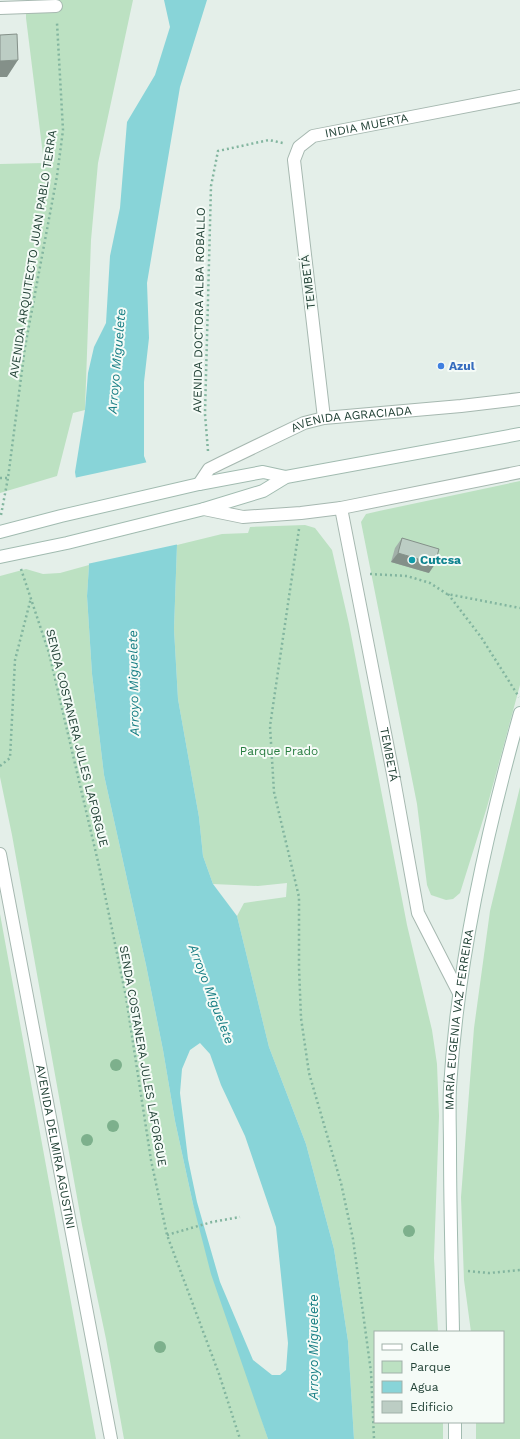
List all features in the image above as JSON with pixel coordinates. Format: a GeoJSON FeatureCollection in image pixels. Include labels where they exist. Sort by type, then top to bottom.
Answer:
{"type":"FeatureCollection","features":[{"type":"Feature","properties":{"kind":"street"},"geometry":{"type":"LineString","coordinates":[[0,8],[56,6]]}},
{"type":"Feature","properties":{"kind":"street","name":"INDIA MUERTA"},"geometry":{"type":"LineString","coordinates":[[299,147],[313,136],[520,96]]}},
{"type":"Feature","properties":{"kind":"street","name":"TEMBETÁ"},"geometry":{"type":"LineString","coordinates":[[299,147],[294,160],[324,418]]}},
{"type":"Feature","properties":{"kind":"street","name":"AVENIDA AGRACIADA"},"geometry":{"type":"LineString","coordinates":[[199,484],[209,470],[304,423],[324,418],[461,406],[520,399]]}},
{"type":"Feature","properties":{"kind":"street"},"geometry":{"type":"LineString","coordinates":[[0,557],[67,543],[204,509],[263,491],[286,477],[520,434]]}},
{"type":"Feature","properties":{"kind":"street"},"geometry":{"type":"LineString","coordinates":[[0,532],[61,516],[199,484],[263,472],[286,477]]}},
{"type":"Feature","properties":{"kind":"street"},"geometry":{"type":"LineString","coordinates":[[204,509],[242,517],[301,513],[341,508],[520,472]]}},
{"type":"Feature","properties":{"kind":"street","name":"TEMBETÁ"},"geometry":{"type":"LineString","coordinates":[[341,508],[393,774],[418,913],[459,993]]}},
{"type":"Feature","properties":{"kind":"street","name":"MARÍA EUGENIA VAZ FERREIRA"},"geometry":{"type":"LineString","coordinates":[[453,1331],[450,1087],[459,993],[474,899],[508,756],[520,713]]}},
{"type":"Feature","properties":{"kind":"street","name":"AVENIDA DELMIRA AGUSTINI"},"geometry":{"type":"LineString","coordinates":[[0,854],[111,1439]]}},
{"type":"Feature","properties":{"kind":"street"},"geometry":{"type":"LineString","coordinates":[[455,1423],[455,1439]]}},
{"type":"Feature","properties":{"kind":"path","name":"AVENIDA ARQUITECTO JUAN PABLO TERRA"},"geometry":{"type":"LineString","coordinates":[[0,520],[8,478],[25,347],[63,130],[56,6]]}},
{"type":"Feature","properties":{"kind":"path","name":"AVENIDA DOCTORA ALBA ROBALLO"},"geometry":{"type":"LineString","coordinates":[[209,470],[205,414],[211,186],[218,151],[269,140],[299,147]]}},
{"type":"Feature","properties":{"kind":"path"},"geometry":{"type":"LineString","coordinates":[[0,478],[8,478]]}},
{"type":"Feature","properties":{"kind":"path"},"geometry":{"type":"LineString","coordinates":[[301,513],[270,726],[274,792],[299,897],[301,1018],[309,1073],[340,1183],[353,1238],[371,1372],[374,1439]]}},
{"type":"Feature","properties":{"kind":"path","name":"SENDA COSTANERA JULES LAFORGUE"},"geometry":{"type":"LineString","coordinates":[[16,554],[49,653],[104,889],[126,997],[151,1160],[166,1235],[219,1374],[240,1439]]}},
{"type":"Feature","properties":{"kind":"path"},"geometry":{"type":"LineString","coordinates":[[354,573],[406,576],[430,583],[448,594],[520,608]]}},
{"type":"Feature","properties":{"kind":"path"},"geometry":{"type":"LineString","coordinates":[[448,594],[481,637],[520,698]]}},
{"type":"Feature","properties":{"kind":"path"},"geometry":{"type":"LineString","coordinates":[[0,766],[10,758],[15,660],[31,598]]}},
{"type":"Feature","properties":{"kind":"path"},"geometry":{"type":"LineString","coordinates":[[166,1235],[212,1222],[240,1217]]}},
{"type":"Feature","properties":{"kind":"path"},"geometry":{"type":"LineString","coordinates":[[452,1269],[489,1273],[520,1270]]}},
{"type":"Feature","properties":{"kind":"green space"},"geometry":{"type":"Polygon","coordinates":[[[26,0],[133,0],[98,163],[91,240],[85,410],[73,413],[57,476],[0,493],[0,164],[44,163],[26,18],[26,0]]]}},
{"type":"Feature","properties":{"kind":"green space"},"geometry":{"type":"Polygon","coordinates":[[[520,481],[520,685],[487,807],[460,893],[453,899],[446,900],[431,895],[427,885],[417,804],[361,522],[366,514],[520,481]]]}},
{"type":"Feature","properties":{"kind":"green space","name":"Parque Prado"},"geometry":{"type":"Polygon","coordinates":[[[305,525],[315,528],[332,550],[349,624],[407,925],[432,1030],[437,1064],[439,1116],[434,1258],[438,1331],[374,1331],[374,1423],[443,1423],[443,1439],[354,1439],[348,1341],[334,1249],[306,1144],[269,1047],[237,916],[244,903],[286,897],[287,883],[258,886],[213,884],[203,856],[199,817],[178,699],[174,629],[177,545],[222,534],[248,533],[250,527],[305,525]]]}},
{"type":"Feature","properties":{"kind":"green space"},"geometry":{"type":"Polygon","coordinates":[[[89,565],[87,596],[92,674],[104,775],[146,965],[175,1121],[193,1204],[268,1439],[124,1439],[106,1339],[82,1225],[12,835],[0,777],[0,576],[26,569],[43,574],[60,573],[89,565]]]}},
{"type":"Feature","properties":{"kind":"green space"},"geometry":{"type":"Polygon","coordinates":[[[520,787],[520,1439],[476,1439],[476,1423],[504,1423],[504,1331],[471,1331],[464,1280],[461,1197],[474,1028],[490,911],[520,787]]]}},
{"type":"Feature","properties":{"kind":"green space"},"geometry":{"type":"Polygon","coordinates":[[[0,914],[96,1439],[0,1439],[0,914]]]}},
{"type":"Feature","properties":{"kind":"water","name":"Arroyo Miguelete"},"geometry":{"type":"Polygon","coordinates":[[[164,0],[207,0],[180,87],[147,283],[149,338],[144,382],[144,456],[177,545],[174,629],[178,699],[199,817],[203,856],[213,884],[237,916],[269,1047],[306,1144],[334,1249],[348,1341],[354,1439],[268,1439],[211,1274],[193,1204],[175,1121],[146,965],[104,775],[92,674],[87,596],[89,565],[75,472],[85,410],[88,373],[94,347],[106,323],[110,256],[120,208],[127,122],[155,75],[170,27],[164,0]],[[200,1043],[190,1050],[182,1069],[180,1093],[188,1159],[197,1202],[220,1282],[253,1360],[272,1375],[280,1375],[286,1370],[288,1343],[276,1227],[245,1136],[221,1085],[210,1054],[200,1043]]]}},
{"type":"Feature","properties":{"kind":"pier"},"geometry":{"type":"Polygon","coordinates":[[[148,462],[179,544],[87,564],[74,478],[148,462]]]}},
{"type":"Feature","properties":{"kind":"building"},"geometry":{"type":"Polygon","coordinates":[[[17,34],[18,60],[0,61],[0,35],[17,34]]]}},
{"type":"Feature","properties":{"kind":"building"},"geometry":{"type":"Polygon","coordinates":[[[402,538],[439,549],[435,564],[398,553],[402,538]]]}},
{"type":"Feature","properties":{"kind":"place","name":"Azul"},"geometry":{"type":"Point","coordinates":[441,366]}},
{"type":"Feature","properties":{"kind":"place","name":"Cutcsa"},"geometry":{"type":"Point","coordinates":[412,560]}}]}
